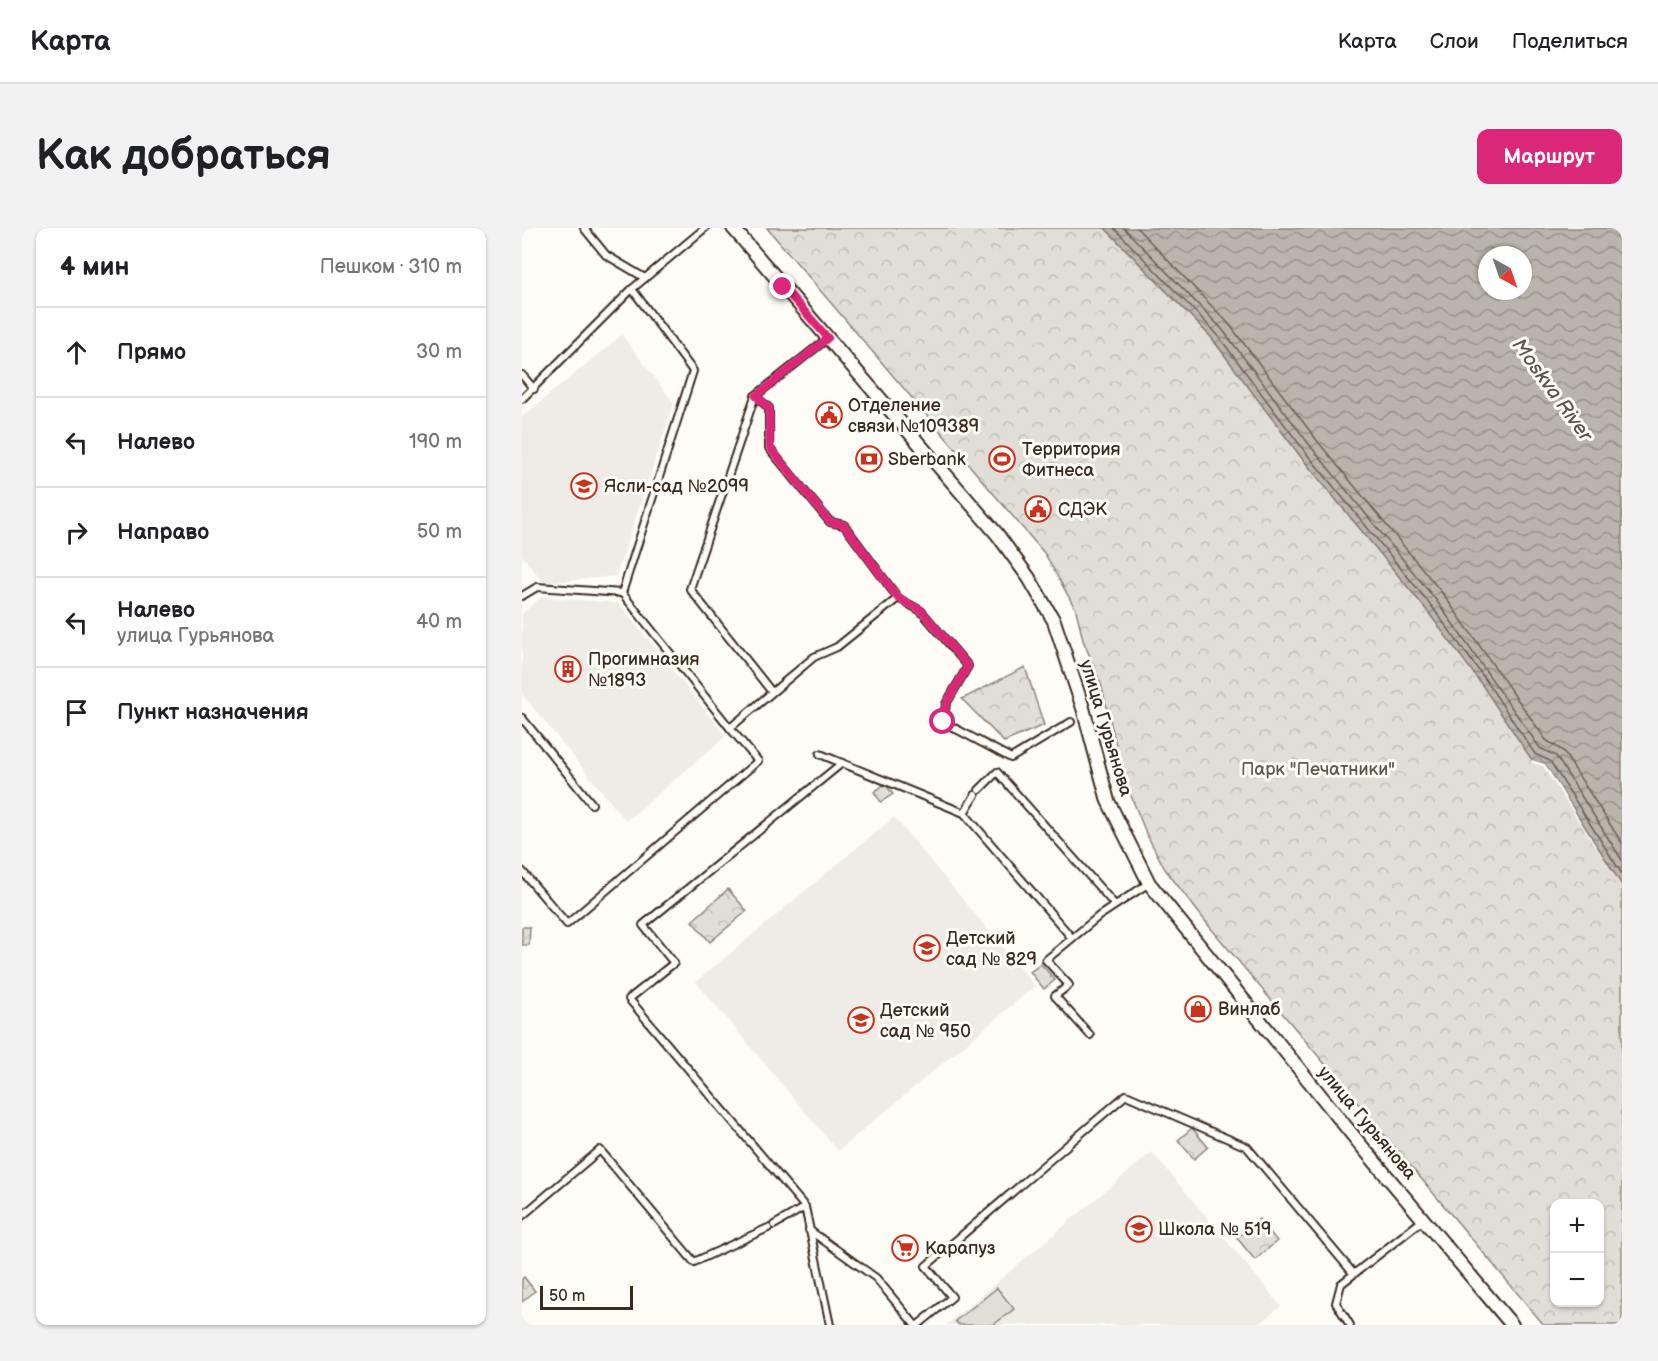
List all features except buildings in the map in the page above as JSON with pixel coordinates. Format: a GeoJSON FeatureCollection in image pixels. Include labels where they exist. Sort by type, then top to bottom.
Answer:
{"type":"FeatureCollection","features":[{"type":"Feature","properties":{"kind":"street","name":"улица Гурьянова"},"geometry":{"type":"LineString","coordinates":[[733,228],[997,534],[1029,578],[1054,621],[1083,708],[1108,801],[1149,883],[1423,1220],[1512,1325]]}},
{"type":"Feature","properties":{"kind":"lane"},"geometry":{"type":"LineString","coordinates":[[584,228],[606,255],[645,278]]}},
{"type":"Feature","properties":{"kind":"lane"},"geometry":{"type":"LineString","coordinates":[[522,399],[632,289],[705,228]]}},
{"type":"Feature","properties":{"kind":"lane"},"geometry":{"type":"LineString","coordinates":[[622,593],[693,370],[632,289]]}},
{"type":"Feature","properties":{"kind":"lane"},"geometry":{"type":"LineString","coordinates":[[771,692],[690,589],[756,396],[828,338]]}},
{"type":"Feature","properties":{"kind":"lane"},"geometry":{"type":"LineString","coordinates":[[522,375],[534,389]]}},
{"type":"Feature","properties":{"kind":"lane"},"geometry":{"type":"LineString","coordinates":[[756,396],[769,408],[770,448],[830,522],[844,525],[898,598],[921,610],[968,666],[946,704],[943,722],[1011,758],[1071,722]]}},
{"type":"Feature","properties":{"kind":"lane"},"geometry":{"type":"LineString","coordinates":[[522,596],[537,587],[622,593],[758,761],[567,924],[522,871]]}},
{"type":"Feature","properties":{"kind":"lane"},"geometry":{"type":"LineString","coordinates":[[730,728],[814,657],[837,647],[898,598]]}},
{"type":"Feature","properties":{"kind":"lane"},"geometry":{"type":"LineString","coordinates":[[522,718],[592,804]]}},
{"type":"Feature","properties":{"kind":"lane"},"geometry":{"type":"LineString","coordinates":[[820,754],[964,813],[1072,938]]}},
{"type":"Feature","properties":{"kind":"lane"},"geometry":{"type":"LineString","coordinates":[[830,1325],[805,1207],[629,999],[674,963],[644,925],[842,763]]}},
{"type":"Feature","properties":{"kind":"lane"},"geometry":{"type":"LineString","coordinates":[[964,813],[977,793],[997,772],[1115,905]]}},
{"type":"Feature","properties":{"kind":"lane"},"geometry":{"type":"LineString","coordinates":[[1090,1035],[1055,996],[1069,985],[1046,960],[1115,905],[1149,883]]}},
{"type":"Feature","properties":{"kind":"lane"},"geometry":{"type":"LineString","coordinates":[[809,1230],[869,1272],[916,1325],[952,1297],[926,1266],[1126,1095],[1247,1147],[1353,1273]]}},
{"type":"Feature","properties":{"kind":"lane"},"geometry":{"type":"LineString","coordinates":[[522,1216],[600,1150],[694,1262],[771,1227],[805,1207]]}},
{"type":"Feature","properties":{"kind":"lane"},"geometry":{"type":"LineString","coordinates":[[1350,1325],[1336,1303],[1341,1284],[1423,1220]]}},
{"type":"Feature","properties":{"kind":"shaded area","name":"Ясли-сад №2099"},"geometry":{"type":"Polygon","coordinates":[[[622,335],[674,403],[616,576],[544,583],[522,555],[522,417],[622,335]]]}},
{"type":"Feature","properties":{"kind":"shaded area"},"geometry":{"type":"Polygon","coordinates":[[[541,597],[618,603],[726,736],[626,821],[522,694],[522,614],[541,597]]]}},
{"type":"Feature","properties":{"kind":"shaded area"},"geometry":{"type":"Polygon","coordinates":[[[894,817],[1035,986],[838,1151],[696,982],[894,817]]]}},
{"type":"Feature","properties":{"kind":"shaded area","name":"Школа № 519"},"geometry":{"type":"Polygon","coordinates":[[[1152,1152],[1281,1306],[1258,1325],[946,1325],[1152,1152]]]}},
{"type":"Feature","properties":{"kind":"green space","name":"Парк \"Печатники\""},"geometry":{"type":"Polygon","coordinates":[[[767,228],[1105,228],[1211,337],[1301,457],[1425,608],[1545,764],[1622,885],[1622,1325],[1544,1325],[1209,926],[1165,869],[1146,833],[1125,781],[1101,684],[1083,640],[1076,610],[1045,554],[767,228]]]}},
{"type":"Feature","properties":{"kind":"green space"},"geometry":{"type":"Polygon","coordinates":[[[1025,667],[1044,725],[1004,742],[962,699],[1025,667]]]}},
{"type":"Feature","properties":{"kind":"green space"},"geometry":{"type":"Polygon","coordinates":[[[885,784],[893,794],[881,802],[874,792],[885,784]]]}},
{"type":"Feature","properties":{"kind":"green space"},"geometry":{"type":"Polygon","coordinates":[[[728,889],[747,911],[710,942],[692,921],[728,889]]]}},
{"type":"Feature","properties":{"kind":"green space"},"geometry":{"type":"Polygon","coordinates":[[[522,927],[530,927],[529,945],[522,945],[522,927]]]}},
{"type":"Feature","properties":{"kind":"green space"},"geometry":{"type":"Polygon","coordinates":[[[1041,964],[1055,980],[1044,989],[1030,972],[1041,964]]]}},
{"type":"Feature","properties":{"kind":"green space"},"geometry":{"type":"Polygon","coordinates":[[[1192,1128],[1208,1147],[1194,1159],[1178,1140],[1192,1128]]]}},
{"type":"Feature","properties":{"kind":"green space"},"geometry":{"type":"Polygon","coordinates":[[[1259,1219],[1277,1241],[1255,1260],[1237,1238],[1259,1219]]]}},
{"type":"Feature","properties":{"kind":"green space"},"geometry":{"type":"Polygon","coordinates":[[[524,1277],[535,1291],[522,1302],[522,1279],[524,1277]]]}},
{"type":"Feature","properties":{"kind":"green space"},"geometry":{"type":"Polygon","coordinates":[[[997,1288],[1014,1309],[993,1325],[959,1325],[955,1321],[997,1288]]]}},
{"type":"Feature","properties":{"kind":"water","name":"Moskva River"},"geometry":{"type":"Polygon","coordinates":[[[1105,228],[1622,228],[1622,885],[1545,764],[1532,760],[1480,682],[1425,608],[1301,457],[1211,337],[1105,228]]]}},
{"type":"Feature","properties":{"kind":"pier"},"geometry":{"type":"Polygon","coordinates":[[[1532,760],[1545,764],[1622,888],[1543,766],[1531,763],[1532,760]]]}},
{"type":"Feature","properties":{"kind":"place","name":"Отделение связи №109389"},"geometry":{"type":"Point","coordinates":[829,415]}},
{"type":"Feature","properties":{"kind":"place","name":"Sberbank"},"geometry":{"type":"Point","coordinates":[869,459]}},
{"type":"Feature","properties":{"kind":"place","name":"Территория Фитнеса"},"geometry":{"type":"Point","coordinates":[1002,459]}},
{"type":"Feature","properties":{"kind":"place","name":"Ясли-сад №2099"},"geometry":{"type":"Point","coordinates":[584,486]}},
{"type":"Feature","properties":{"kind":"place","name":"СДЭК"},"geometry":{"type":"Point","coordinates":[1038,509]}},
{"type":"Feature","properties":{"kind":"place","name":"Прогимназия №1893"},"geometry":{"type":"Point","coordinates":[568,669]}},
{"type":"Feature","properties":{"kind":"place","name":"Детский сад № 829"},"geometry":{"type":"Point","coordinates":[927,948]}},
{"type":"Feature","properties":{"kind":"place","name":"Винлаб"},"geometry":{"type":"Point","coordinates":[1198,1009]}},
{"type":"Feature","properties":{"kind":"place","name":"Детский сад № 950"},"geometry":{"type":"Point","coordinates":[861,1020]}},
{"type":"Feature","properties":{"kind":"place","name":"Школа № 519"},"geometry":{"type":"Point","coordinates":[1139,1229]}},
{"type":"Feature","properties":{"kind":"place","name":"Карапуз"},"geometry":{"type":"Point","coordinates":[905,1248]}},
{"type":"Feature","properties":{"kind":"route"},"geometry":{"type":"LineString","coordinates":[[783,287],[828,338],[756,396],[769,408],[770,448],[830,522],[844,525],[898,598],[921,610],[968,666],[946,704],[943,722]]}}]}
